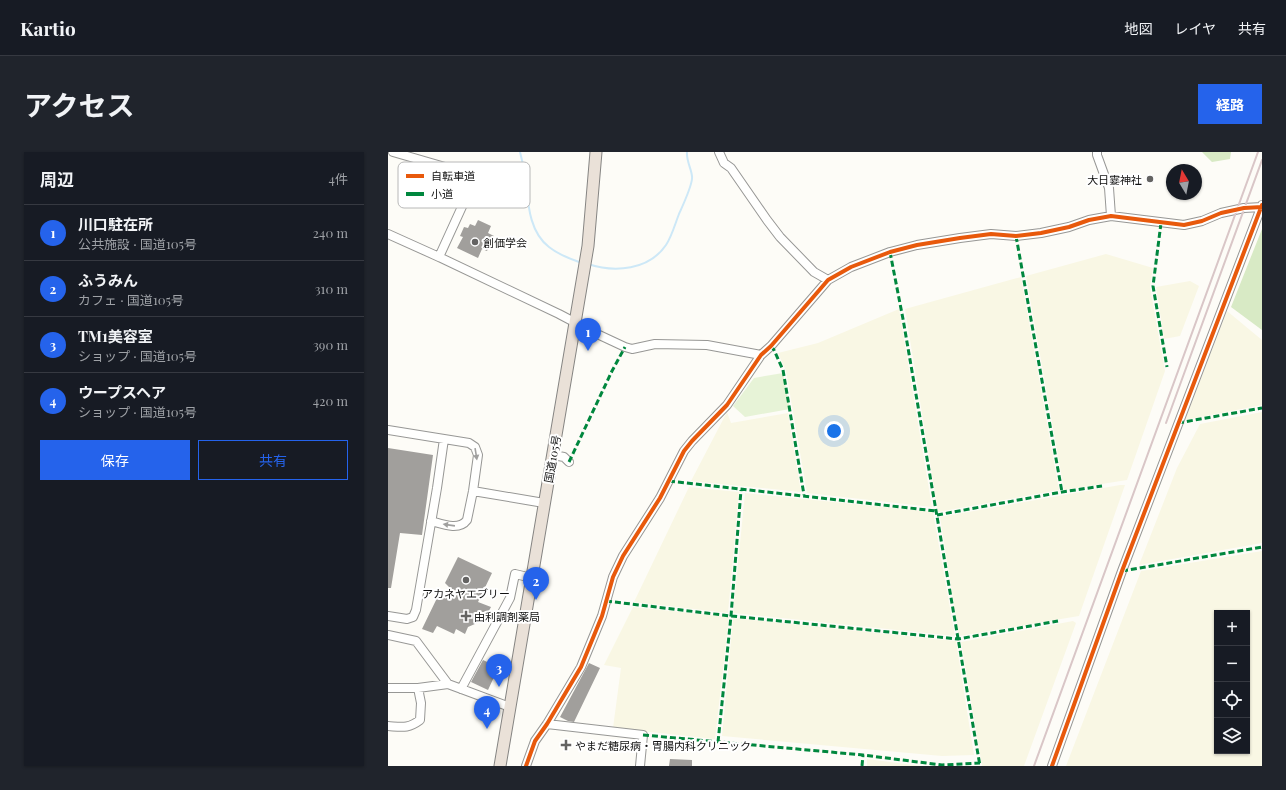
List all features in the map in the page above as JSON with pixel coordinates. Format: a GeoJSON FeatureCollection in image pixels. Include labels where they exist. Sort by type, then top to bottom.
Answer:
{"type":"FeatureCollection","features":[{"type":"Feature","properties":{"kind":"highway","name":"国道105号"},"geometry":{"type":"LineString","coordinates":[[500,766],[588,246],[596,152]]}},
{"type":"Feature","properties":{"kind":"street"},"geometry":{"type":"LineString","coordinates":[[393,152],[428,162]]}},
{"type":"Feature","properties":{"kind":"street"},"geometry":{"type":"LineString","coordinates":[[719,152],[724,163],[731,168],[780,237],[814,272],[828,280]]}},
{"type":"Feature","properties":{"kind":"street"},"geometry":{"type":"LineString","coordinates":[[1097,152],[1109,188],[1111,216]]}},
{"type":"Feature","properties":{"kind":"street"},"geometry":{"type":"LineString","coordinates":[[526,766],[535,740],[547,724],[581,667],[602,616],[613,577],[623,556],[660,498],[684,451],[727,405],[761,355],[771,346],[828,280],[851,267],[890,252],[918,245],[991,234],[1016,236],[1041,233],[1089,220],[1111,216],[1184,225],[1202,221],[1221,213],[1262,206],[1122,571],[1052,766]]}},
{"type":"Feature","properties":{"kind":"street"},"geometry":{"type":"LineString","coordinates":[[439,257],[461,208]]}},
{"type":"Feature","properties":{"kind":"street"},"geometry":{"type":"LineString","coordinates":[[388,234],[439,257],[610,340],[632,349],[655,344],[707,345],[761,355]]}},
{"type":"Feature","properties":{"kind":"street"},"geometry":{"type":"LineString","coordinates":[[388,430],[468,443],[475,447],[478,455],[467,520],[464,524],[459,526],[447,526],[431,521]]}},
{"type":"Feature","properties":{"kind":"street"},"geometry":{"type":"LineString","coordinates":[[388,616],[407,619],[413,617],[416,610],[444,439]]}},
{"type":"Feature","properties":{"kind":"street"},"geometry":{"type":"LineString","coordinates":[[553,455],[564,458],[569,462]]}},
{"type":"Feature","properties":{"kind":"street"},"geometry":{"type":"LineString","coordinates":[[473,490],[544,503]]}},
{"type":"Feature","properties":{"kind":"street"},"geometry":{"type":"LineString","coordinates":[[461,689],[510,598],[515,574],[532,578]]}},
{"type":"Feature","properties":{"kind":"street"},"geometry":{"type":"LineString","coordinates":[[388,635],[416,640],[448,684]]}},
{"type":"Feature","properties":{"kind":"street"},"geometry":{"type":"LineString","coordinates":[[388,688],[418,688],[448,684],[510,708]]}},
{"type":"Feature","properties":{"kind":"street"},"geometry":{"type":"LineString","coordinates":[[388,726],[412,726],[420,720],[421,703],[418,688]]}},
{"type":"Feature","properties":{"kind":"street"},"geometry":{"type":"LineString","coordinates":[[547,724],[643,734],[640,766]]}},
{"type":"Feature","properties":{"kind":"shaded area"},"geometry":{"type":"Polygon","coordinates":[[[1106,254],[1153,268],[1150,287],[1165,371],[1127,480],[1064,490],[1026,276],[1106,254]]]}},
{"type":"Feature","properties":{"kind":"shaded area"},"geometry":{"type":"Polygon","coordinates":[[[1021,277],[1059,490],[938,512],[905,309],[1021,277]]]}},
{"type":"Feature","properties":{"kind":"shaded area"},"geometry":{"type":"Polygon","coordinates":[[[1190,281],[1199,286],[1180,336],[1164,339],[1156,287],[1190,281]]]}},
{"type":"Feature","properties":{"kind":"shaded area"},"geometry":{"type":"Polygon","coordinates":[[[899,309],[932,507],[807,493],[786,371],[778,353],[818,343],[899,309]]]}},
{"type":"Feature","properties":{"kind":"shaded area"},"geometry":{"type":"Polygon","coordinates":[[[1227,311],[1262,340],[1262,405],[1185,420],[1227,311]]]}},
{"type":"Feature","properties":{"kind":"shaded area"},"geometry":{"type":"Polygon","coordinates":[[[727,412],[731,423],[788,413],[801,492],[691,481],[727,412]]]}},
{"type":"Feature","properties":{"kind":"shaded area"},"geometry":{"type":"Polygon","coordinates":[[[1262,412],[1262,543],[1139,565],[1177,468],[1200,424],[1262,412]]]}},
{"type":"Feature","properties":{"kind":"shaded area"},"geometry":{"type":"Polygon","coordinates":[[[1125,485],[1079,616],[959,636],[940,517],[1125,485]]]}},
{"type":"Feature","properties":{"kind":"shaded area"},"geometry":{"type":"Polygon","coordinates":[[[689,487],[739,492],[728,613],[634,602],[689,487]]]}},
{"type":"Feature","properties":{"kind":"shaded area"},"geometry":{"type":"Polygon","coordinates":[[[745,493],[933,512],[955,636],[733,613],[745,493]]]}},
{"type":"Feature","properties":{"kind":"shaded area"},"geometry":{"type":"Polygon","coordinates":[[[1262,551],[1262,766],[1066,766],[1141,571],[1262,551]]]}},
{"type":"Feature","properties":{"kind":"shaded area"},"geometry":{"type":"Polygon","coordinates":[[[633,607],[729,617],[715,739],[613,728],[621,668],[604,665],[633,607]]]}},
{"type":"Feature","properties":{"kind":"shaded area"},"geometry":{"type":"Polygon","coordinates":[[[733,618],[956,641],[974,755],[942,756],[722,736],[733,618]]]}},
{"type":"Feature","properties":{"kind":"shaded area"},"geometry":{"type":"Polygon","coordinates":[[[1073,621],[1076,623],[1024,766],[982,766],[961,642],[1073,621]]]}},
{"type":"Feature","properties":{"kind":"shaded area"},"geometry":{"type":"Polygon","coordinates":[[[867,759],[921,766],[867,766],[867,759]]]}},
{"type":"Feature","properties":{"kind":"green space"},"geometry":{"type":"Polygon","coordinates":[[[1202,152],[1231,152],[1230,159],[1212,162],[1202,152]]]}},
{"type":"Feature","properties":{"kind":"green space"},"geometry":{"type":"Polygon","coordinates":[[[1262,229],[1262,330],[1231,307],[1262,229]]]}},
{"type":"Feature","properties":{"kind":"green space"},"geometry":{"type":"Polygon","coordinates":[[[783,373],[790,409],[745,417],[733,406],[754,378],[783,373]]]}},
{"type":"Feature","properties":{"kind":"building","name":"創価学会"},"geometry":{"type":"Polygon","coordinates":[[[478,220],[491,226],[488,233],[494,236],[487,251],[482,249],[478,258],[457,248],[463,237],[460,236],[464,227],[468,228],[470,224],[475,226],[478,220]]]}},
{"type":"Feature","properties":{"kind":"building"},"geometry":{"type":"Polygon","coordinates":[[[388,448],[433,455],[422,535],[400,533],[391,588],[388,588],[388,448]]]}},
{"type":"Feature","properties":{"kind":"building"},"geometry":{"type":"Polygon","coordinates":[[[458,557],[492,573],[478,602],[491,607],[484,620],[468,627],[465,634],[456,629],[454,634],[437,626],[433,633],[422,629],[438,596],[444,598],[449,587],[445,583],[458,557]]]}},
{"type":"Feature","properties":{"kind":"building"},"geometry":{"type":"Polygon","coordinates":[[[483,660],[496,666],[491,676],[494,677],[488,690],[471,682],[483,660]]]}},
{"type":"Feature","properties":{"kind":"building"},"geometry":{"type":"Polygon","coordinates":[[[589,663],[600,668],[574,722],[568,721],[560,717],[589,663]]]}},
{"type":"Feature","properties":{"kind":"building"},"geometry":{"type":"Polygon","coordinates":[[[670,759],[692,760],[692,766],[669,766],[670,759]]]}},
{"type":"Feature","properties":{"kind":"waterway"},"geometry":{"type":"LineString","coordinates":[[520,152],[522,162]]}},
{"type":"Feature","properties":{"kind":"waterway"},"geometry":{"type":"LineString","coordinates":[[588,264],[598,267],[620,269],[641,264],[650,260],[659,253],[670,238],[689,192],[692,173],[687,152]]}},
{"type":"Feature","properties":{"kind":"waterway"},"geometry":{"type":"LineString","coordinates":[[529,208],[533,224],[542,240],[553,250],[582,263]]}},
{"type":"Feature","properties":{"kind":"railway"},"geometry":{"type":"LineString","coordinates":[[1034,766],[1258,152]]}},
{"type":"Feature","properties":{"kind":"railway"},"geometry":{"type":"LineString","coordinates":[[1166,423],[1262,160]]}},
{"type":"Feature","properties":{"kind":"marked path"},"geometry":{"type":"LineString","coordinates":[[1161,223],[1153,286],[1167,367]]}},
{"type":"Feature","properties":{"kind":"marked path"},"geometry":{"type":"LineString","coordinates":[[1016,236],[1062,492]]}},
{"type":"Feature","properties":{"kind":"marked path"},"geometry":{"type":"LineString","coordinates":[[890,252],[903,319],[980,766]]}},
{"type":"Feature","properties":{"kind":"marked path"},"geometry":{"type":"LineString","coordinates":[[771,346],[783,370],[804,495]]}},
{"type":"Feature","properties":{"kind":"marked path"},"geometry":{"type":"LineString","coordinates":[[569,462],[625,347]]}},
{"type":"Feature","properties":{"kind":"marked path"},"geometry":{"type":"LineString","coordinates":[[1178,423],[1262,408]]}},
{"type":"Feature","properties":{"kind":"marked path"},"geometry":{"type":"LineString","coordinates":[[669,481],[936,511]]}},
{"type":"Feature","properties":{"kind":"marked path"},"geometry":{"type":"LineString","coordinates":[[937,515],[1102,486]]}},
{"type":"Feature","properties":{"kind":"marked path"},"geometry":{"type":"LineString","coordinates":[[718,742],[731,616],[741,490]]}},
{"type":"Feature","properties":{"kind":"marked path"},"geometry":{"type":"LineString","coordinates":[[1122,571],[1262,547]]}},
{"type":"Feature","properties":{"kind":"marked path"},"geometry":{"type":"LineString","coordinates":[[606,601],[731,616],[958,639],[1058,621]]}},
{"type":"Feature","properties":{"kind":"marked path"},"geometry":{"type":"LineString","coordinates":[[643,735],[863,755],[942,765],[980,763]]}},
{"type":"Feature","properties":{"kind":"marked path"},"geometry":{"type":"LineString","coordinates":[[862,766],[863,755]]}},
{"type":"Feature","properties":{"kind":"cycle path"},"geometry":{"type":"LineString","coordinates":[[1052,766],[1122,571],[1262,205]]}},
{"type":"Feature","properties":{"kind":"cycle path"},"geometry":{"type":"LineString","coordinates":[[526,766],[535,741],[547,724],[581,667],[602,616],[613,577],[623,556],[660,498],[684,451],[727,405],[761,355],[771,346],[828,280],[851,267],[890,252],[917,245],[991,234],[1016,236],[1041,233],[1069,227],[1089,220],[1111,216],[1184,225],[1202,221],[1221,213],[1244,208],[1262,207]]}},
{"type":"Feature","properties":{"kind":"place","name":"大日霎神社"},"geometry":{"type":"Point","coordinates":[1150,179]}},
{"type":"Feature","properties":{"kind":"place","name":"創価学会"},"geometry":{"type":"Point","coordinates":[475,242]}},
{"type":"Feature","properties":{"kind":"place","name":"川口駐在所"},"geometry":{"type":"Point","coordinates":[588,351]}},
{"type":"Feature","properties":{"kind":"place","name":"アカネヤエブリー"},"geometry":{"type":"Point","coordinates":[466,580]}},
{"type":"Feature","properties":{"kind":"place","name":"ふうみん"},"geometry":{"type":"Point","coordinates":[536,600]}},
{"type":"Feature","properties":{"kind":"place","name":"由利調剤薬局"},"geometry":{"type":"Point","coordinates":[466,616]}},
{"type":"Feature","properties":{"kind":"place","name":"TM1美容室"},"geometry":{"type":"Point","coordinates":[499,687]}},
{"type":"Feature","properties":{"kind":"place","name":"ウープスヘア"},"geometry":{"type":"Point","coordinates":[487,729]}},
{"type":"Feature","properties":{"kind":"place","name":"やまだ糖尿病・胃腸内科クリニック"},"geometry":{"type":"Point","coordinates":[566,745]}}]}
